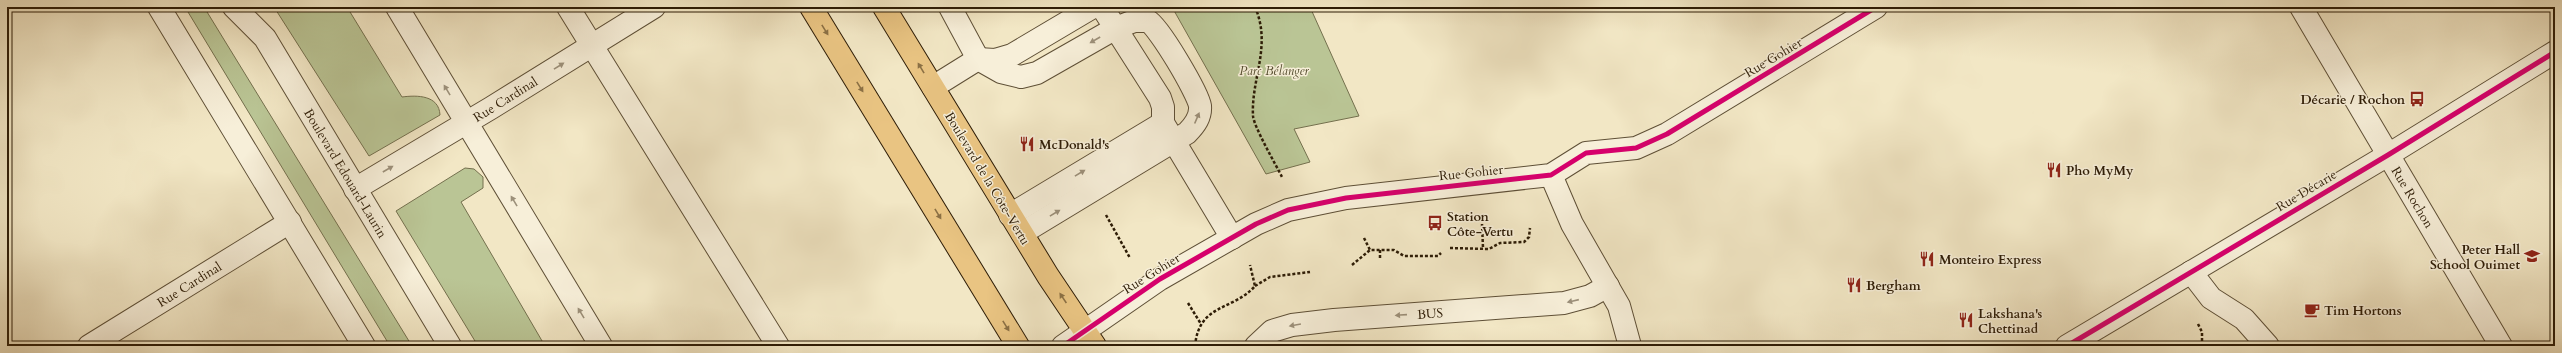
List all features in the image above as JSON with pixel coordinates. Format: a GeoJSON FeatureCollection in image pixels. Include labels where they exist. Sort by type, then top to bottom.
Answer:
{"type":"FeatureCollection","features":[{"type":"Feature","properties":{"kind":"main road"},"geometry":{"type":"LineString","coordinates":[[811,7],[1018,346]]}},
{"type":"Feature","properties":{"kind":"main road","name":"Boulevard de la Côte-Vertu"},"geometry":{"type":"LineString","coordinates":[[884,7],[1010,215],[1090,338]]}},
{"type":"Feature","properties":{"kind":"street"},"geometry":{"type":"LineString","coordinates":[[159,7],[364,346]]}},
{"type":"Feature","properties":{"kind":"street","name":"Boulevard Edouard-Laurin"},"geometry":{"type":"LineString","coordinates":[[234,7],[265,38],[450,346]]}},
{"type":"Feature","properties":{"kind":"street"},"geometry":{"type":"LineString","coordinates":[[396,7],[601,346]]}},
{"type":"Feature","properties":{"kind":"street"},"geometry":{"type":"LineString","coordinates":[[568,7],[778,346]]}},
{"type":"Feature","properties":{"kind":"street","name":"Rue Cardinal"},"geometry":{"type":"LineString","coordinates":[[355,189],[467,123],[654,7]]}},
{"type":"Feature","properties":{"kind":"street"},"geometry":{"type":"LineString","coordinates":[[950,7],[978,59],[1001,72],[1021,77],[1029,76],[1116,28],[1134,21],[1148,20],[1153,24],[1198,97],[1200,112],[1197,120],[1187,133],[1168,132],[1010,215]]}},
{"type":"Feature","properties":{"kind":"street"},"geometry":{"type":"LineString","coordinates":[[933,87],[978,59],[995,60],[1012,55],[1093,7]]}},
{"type":"Feature","properties":{"kind":"street"},"geometry":{"type":"LineString","coordinates":[[1102,7],[1160,98],[1168,132],[1232,238]]}},
{"type":"Feature","properties":{"kind":"street","name":"Rue Gohier"},"geometry":{"type":"LineString","coordinates":[[1063,346],[1090,338],[1160,279],[1256,224],[1295,208],[1346,198],[1551,175],[1586,153],[1636,148],[1667,134],[1876,7]]}},
{"type":"Feature","properties":{"kind":"street","name":"Rue Rochon"},"geometry":{"type":"LineString","coordinates":[[2301,7],[2501,346]]}},
{"type":"Feature","properties":{"kind":"street","name":"Rue Décarie"},"geometry":{"type":"LineString","coordinates":[[2067,346],[2555,52]]}},
{"type":"Feature","properties":{"kind":"street"},"geometry":{"type":"LineString","coordinates":[[1022,233],[1168,132]]}},
{"type":"Feature","properties":{"kind":"street"},"geometry":{"type":"LineString","coordinates":[[1551,175],[1572,224],[1623,313],[1624,329],[1630,346]]}},
{"type":"Feature","properties":{"kind":"street","name":"Rue Cardinal"},"geometry":{"type":"LineString","coordinates":[[89,346],[290,222]]}},
{"type":"Feature","properties":{"kind":"street"},"geometry":{"type":"LineString","coordinates":[[2191,272],[2211,298],[2244,319],[2268,346]]}},
{"type":"Feature","properties":{"kind":"street","name":"BUS"},"geometry":{"type":"LineString","coordinates":[[1256,346],[1272,331],[1292,325],[1334,320],[1564,303],[1590,296],[1608,286]]}},
{"type":"Feature","properties":{"kind":"path"},"geometry":{"type":"LineString","coordinates":[[1255,7],[1259,16],[1263,43],[1253,117],[1295,208]]}},
{"type":"Feature","properties":{"kind":"path"},"geometry":{"type":"LineString","coordinates":[[1111,223],[1130,258]]}},
{"type":"Feature","properties":{"kind":"path"},"geometry":{"type":"LineString","coordinates":[[1482,224],[1483,248]]}},
{"type":"Feature","properties":{"kind":"path"},"geometry":{"type":"LineString","coordinates":[[1450,248],[1489,249],[1500,243],[1528,240],[1530,228]]}},
{"type":"Feature","properties":{"kind":"path"},"geometry":{"type":"LineString","coordinates":[[1364,238],[1370,250]]}},
{"type":"Feature","properties":{"kind":"path"},"geometry":{"type":"LineString","coordinates":[[1352,265],[1370,250],[1394,250],[1404,256],[1438,256],[1441,253]]}},
{"type":"Feature","properties":{"kind":"path"},"geometry":{"type":"LineString","coordinates":[[1380,250],[1380,259]]}},
{"type":"Feature","properties":{"kind":"path"},"geometry":{"type":"LineString","coordinates":[[1250,265],[1255,286]]}},
{"type":"Feature","properties":{"kind":"path"},"geometry":{"type":"LineString","coordinates":[[1195,346],[1201,324],[1214,310],[1238,300],[1255,286],[1270,277],[1310,272]]}},
{"type":"Feature","properties":{"kind":"path"},"geometry":{"type":"LineString","coordinates":[[1188,303],[1201,324]]}},
{"type":"Feature","properties":{"kind":"path"},"geometry":{"type":"LineString","coordinates":[[2195,319],[2202,332],[2202,346]]}},
{"type":"Feature","properties":{"kind":"green space"},"geometry":{"type":"Polygon","coordinates":[[[185,7],[204,7],[412,346],[390,346],[185,7]]]}},
{"type":"Feature","properties":{"kind":"green space"},"geometry":{"type":"Polygon","coordinates":[[[274,7],[347,7],[402,97],[414,96],[431,100],[436,103],[439,108],[440,115],[369,156],[274,7]]]}},
{"type":"Feature","properties":{"kind":"green space","name":"Parc Bélanger"},"geometry":{"type":"Polygon","coordinates":[[[1172,7],[1310,7],[1359,116],[1294,129],[1310,162],[1266,174],[1172,7]]]}},
{"type":"Feature","properties":{"kind":"green space"},"geometry":{"type":"Polygon","coordinates":[[[465,168],[474,169],[483,177],[483,188],[461,202],[545,346],[478,346],[396,211],[465,168]]]}},
{"type":"Feature","properties":{"kind":"cycle path"},"geometry":{"type":"LineString","coordinates":[[1063,346],[1160,279],[1256,224],[1288,210],[1346,198],[1551,175],[1586,153],[1636,148],[1667,134],[1876,7]]}},
{"type":"Feature","properties":{"kind":"cycle path"},"geometry":{"type":"LineString","coordinates":[[2067,346],[2388,155],[2555,52]]}},
{"type":"Feature","properties":{"kind":"place","name":"Décarie / Rochon"},"geometry":{"type":"Point","coordinates":[2417,99]}},
{"type":"Feature","properties":{"kind":"place","name":"McDonald's"},"geometry":{"type":"Point","coordinates":[1027,144]}},
{"type":"Feature","properties":{"kind":"place","name":"Pho MyMy"},"geometry":{"type":"Point","coordinates":[2054,170]}},
{"type":"Feature","properties":{"kind":"place","name":"Station Côte-Vertu"},"geometry":{"type":"Point","coordinates":[1435,223]}},
{"type":"Feature","properties":{"kind":"place","name":"Peter Hall School Ouimet"},"geometry":{"type":"Point","coordinates":[2532,256]}},
{"type":"Feature","properties":{"kind":"place","name":"Monteiro Express"},"geometry":{"type":"Point","coordinates":[1927,259]}},
{"type":"Feature","properties":{"kind":"place","name":"Bergham"},"geometry":{"type":"Point","coordinates":[1854,285]}},
{"type":"Feature","properties":{"kind":"place","name":"Tim Hortons"},"geometry":{"type":"Point","coordinates":[2312,310]}},
{"type":"Feature","properties":{"kind":"place","name":"Lakshana's Chettinad"},"geometry":{"type":"Point","coordinates":[1966,320]}}]}
